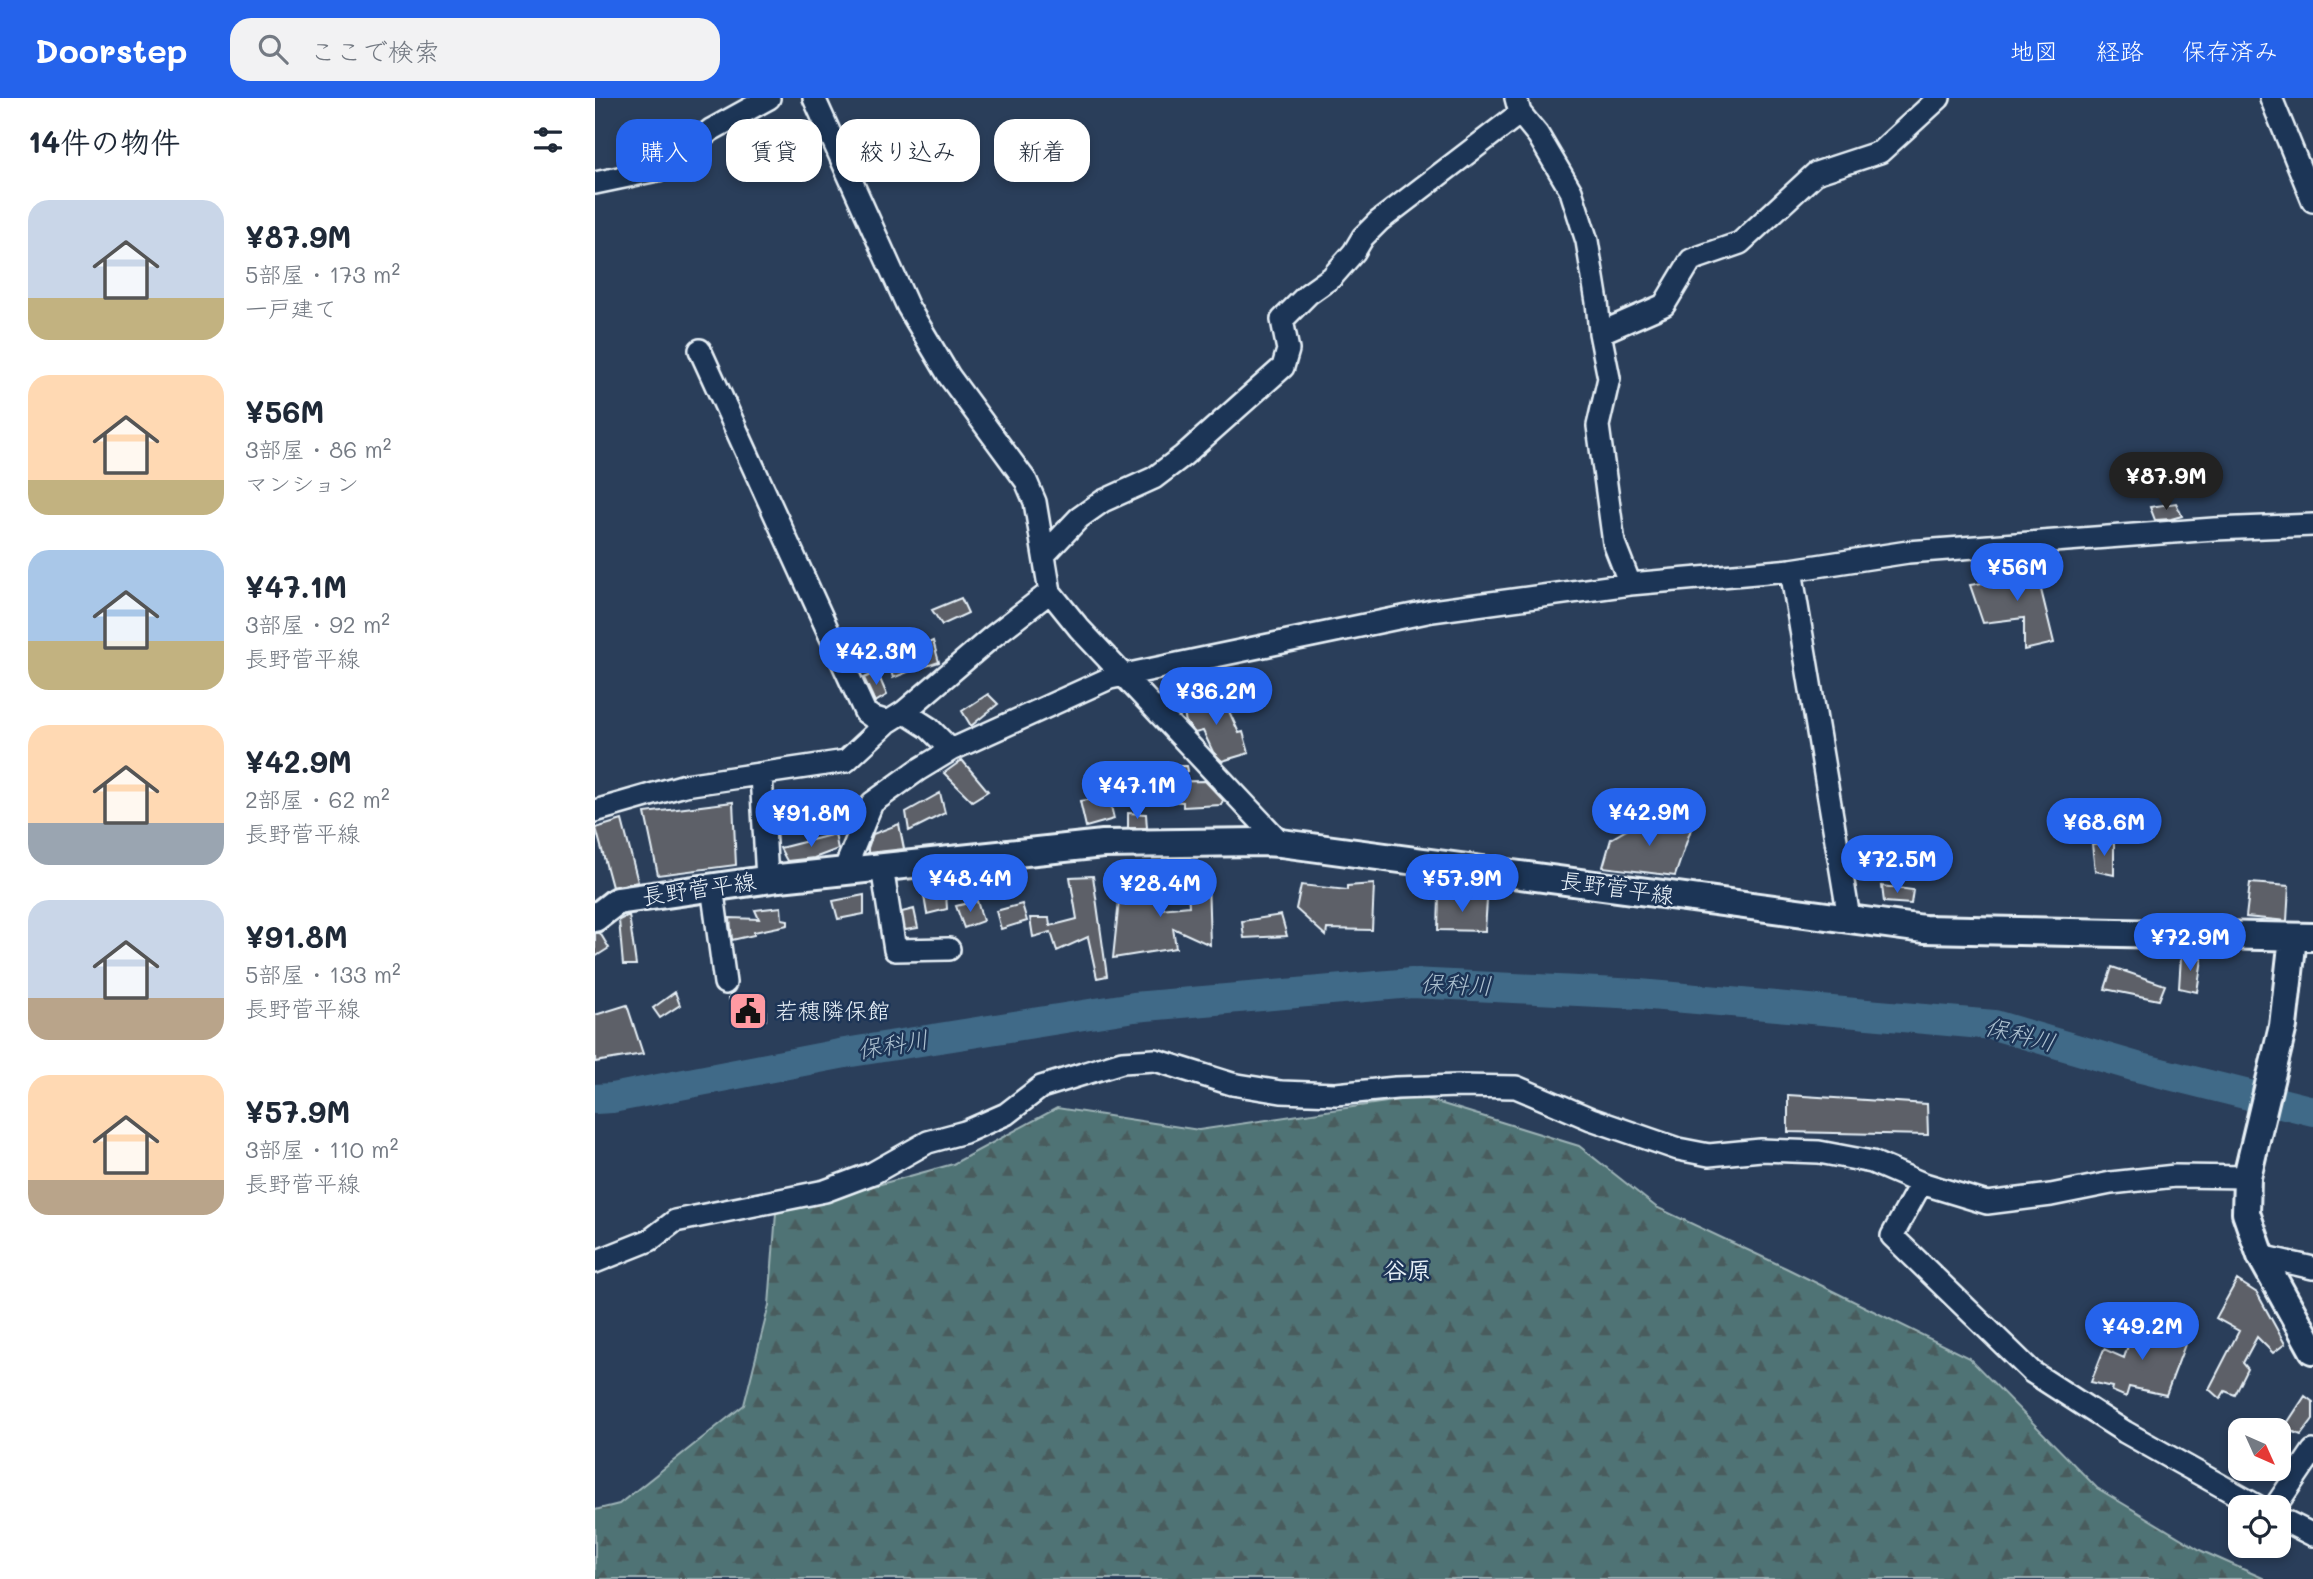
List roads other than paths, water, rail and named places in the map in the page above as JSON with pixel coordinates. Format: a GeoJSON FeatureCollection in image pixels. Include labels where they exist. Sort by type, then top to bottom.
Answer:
{"type":"FeatureCollection","features":[{"type":"Feature","properties":{"kind":"main road","name":"長野菅平線"},"geometry":{"type":"LineString","coordinates":[[595,918],[606,899],[767,879],[1103,844],[1282,843],[1924,929],[2303,937]]}},
{"type":"Feature","properties":{"kind":"main road"},"geometry":{"type":"LineString","coordinates":[[2303,937],[2247,1177],[2246,1213],[2261,1256],[2313,1350]]}},
{"type":"Feature","properties":{"kind":"street"},"geometry":{"type":"LineString","coordinates":[[595,183],[662,169],[711,130],[769,98]]}},
{"type":"Feature","properties":{"kind":"street"},"geometry":{"type":"LineString","coordinates":[[814,98],[908,307],[949,376],[1026,481],[1035,502],[1050,592],[1079,628],[1282,843]]}},
{"type":"Feature","properties":{"kind":"street"},"geometry":{"type":"LineString","coordinates":[[1600,333],[1664,305],[1691,260],[1740,243],[1816,173],[1880,152],[1939,98]]}},
{"type":"Feature","properties":{"kind":"street"},"geometry":{"type":"LineString","coordinates":[[2271,98],[2313,201]]}},
{"type":"Feature","properties":{"kind":"street"},"geometry":{"type":"LineString","coordinates":[[1044,555],[1079,518],[1095,506],[1154,478],[1183,456],[1283,367],[1289,350],[1282,320],[1308,294],[1332,277],[1379,221],[1518,105],[1571,191],[1587,242],[1609,378],[1598,426],[1614,543],[1630,584]]}},
{"type":"Feature","properties":{"kind":"street"},"geometry":{"type":"LineString","coordinates":[[700,350],[865,712],[872,717],[896,717],[929,728],[951,750]]}},
{"type":"Feature","properties":{"kind":"street"},"geometry":{"type":"LineString","coordinates":[[844,871],[872,803],[951,750],[1110,678],[1432,611],[1630,584],[1791,570],[1920,551],[2201,530],[2313,525]]}},
{"type":"Feature","properties":{"kind":"street"},"geometry":{"type":"LineString","coordinates":[[1791,570],[1849,918]]}},
{"type":"Feature","properties":{"kind":"street"},"geometry":{"type":"LineString","coordinates":[[595,811],[685,786],[846,761],[992,637],[1050,592]]}},
{"type":"Feature","properties":{"kind":"street"},"geometry":{"type":"LineString","coordinates":[[761,775],[767,879]]}},
{"type":"Feature","properties":{"kind":"street"},"geometry":{"type":"LineString","coordinates":[[882,867],[895,950],[949,949]]}},
{"type":"Feature","properties":{"kind":"street"},"geometry":{"type":"LineString","coordinates":[[712,886],[725,983]]}},
{"type":"Feature","properties":{"kind":"street"},"geometry":{"type":"LineString","coordinates":[[595,1262],[650,1240],[675,1221],[825,1191],[873,1174],[928,1142],[965,1132],[1006,1114],[1041,1087],[1122,1062],[1155,1060],[1232,1084],[1281,1092],[1336,1094],[1433,1087],[1516,1087],[1591,1119],[1678,1149],[1709,1155],[1762,1150],[1819,1152],[1872,1162],[1921,1183],[1987,1203],[2143,1179],[2175,1176],[2247,1177]]}},
{"type":"Feature","properties":{"kind":"street"},"geometry":{"type":"LineString","coordinates":[[1921,1183],[1892,1236],[2032,1372],[2125,1432],[2238,1495]]}},
{"type":"Feature","properties":{"kind":"street"},"geometry":{"type":"LineString","coordinates":[[2261,1256],[2313,1268]]}},
{"type":"Feature","properties":{"kind":"street"},"geometry":{"type":"LineString","coordinates":[[2284,1495],[2313,1451]]}},
{"type":"Feature","properties":{"kind":"street"},"geometry":{"type":"LineString","coordinates":[[2291,1524],[2313,1535]]}},
{"type":"Feature","properties":{"kind":"waterway","name":"保科川"},"geometry":{"type":"LineString","coordinates":[[595,1099],[845,1053],[1134,1007],[1412,983],[1639,994],[1994,1025],[2137,1067],[2313,1111]]}},
{"type":"Feature","properties":{"kind":"place","name":"若穂隣保館"},"geometry":{"type":"Point","coordinates":[748,1011]}},
{"type":"Feature","properties":{"kind":"district","name":"谷原"},"geometry":{"type":"Point","coordinates":[1407,1271]}}]}
